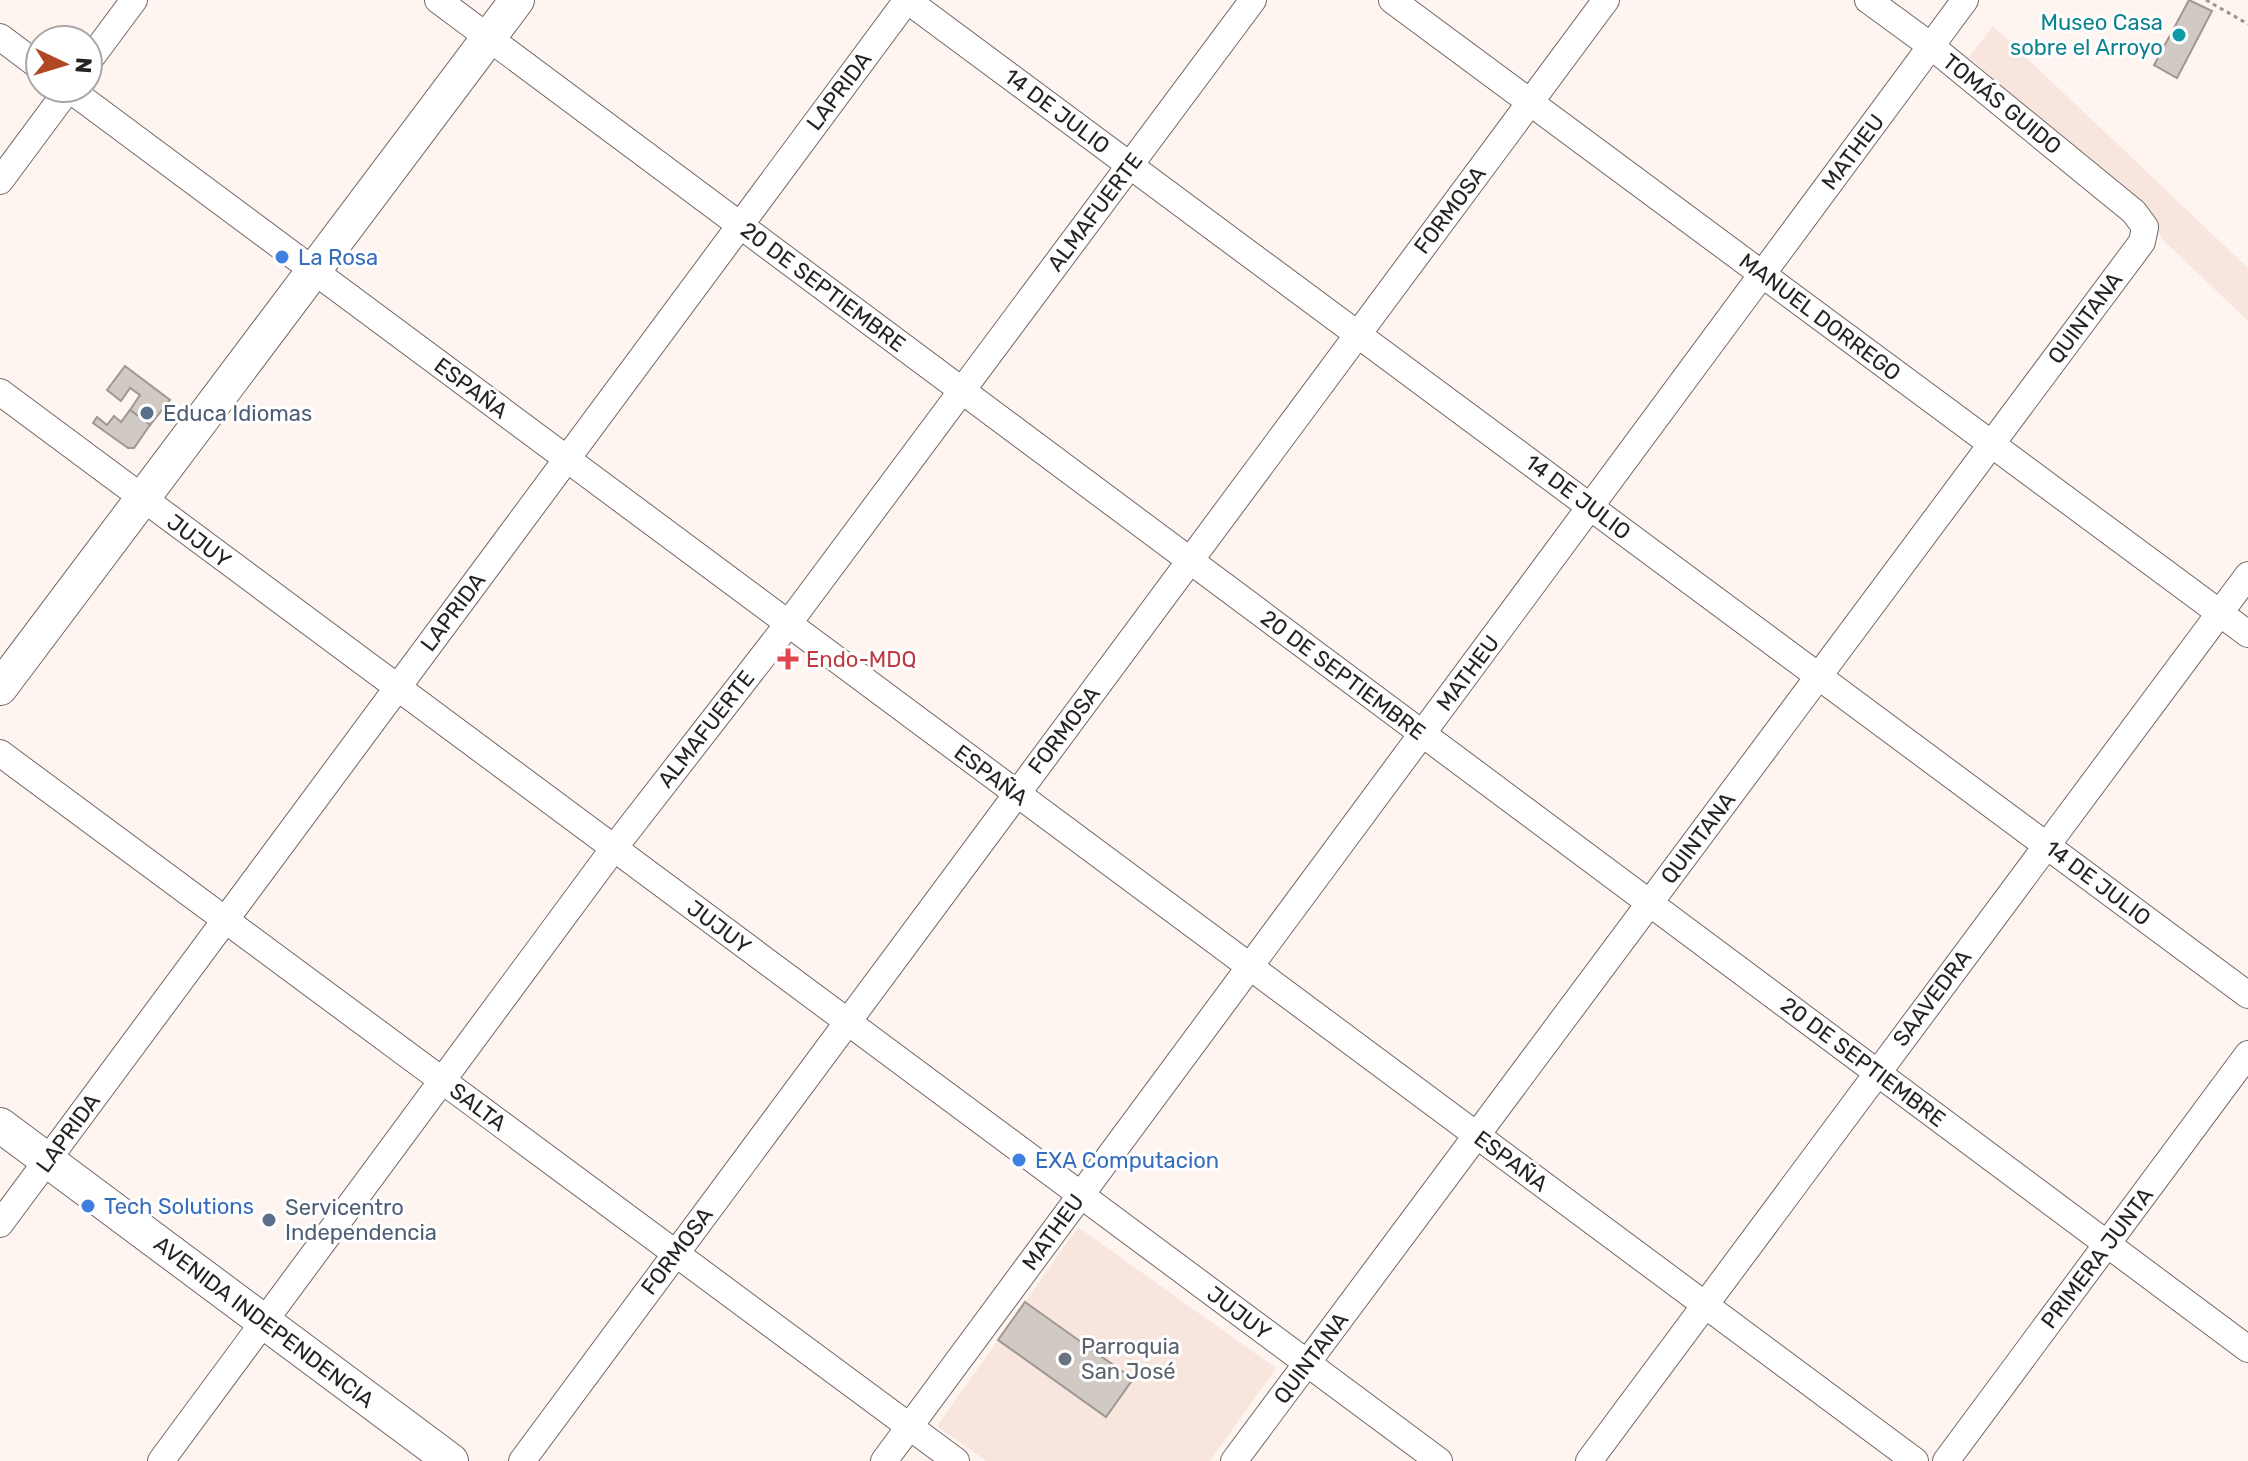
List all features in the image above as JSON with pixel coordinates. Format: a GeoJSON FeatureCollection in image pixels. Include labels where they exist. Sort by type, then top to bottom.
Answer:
{"type":"FeatureCollection","features":[{"type":"Feature","properties":{"kind":"main road"},"geometry":{"type":"LineString","coordinates":[[0,688],[517,0]]}},
{"type":"Feature","properties":{"kind":"main road","name":"AVENIDA INDEPENDENCIA"},"geometry":{"type":"LineString","coordinates":[[0,1125],[451,1461]]}},
{"type":"Feature","properties":{"kind":"street"},"geometry":{"type":"LineString","coordinates":[[104,40],[134,0]]}},
{"type":"Feature","properties":{"kind":"street","name":"20 DE SEPTIEMBRE"},"geometry":{"type":"LineString","coordinates":[[438,0],[2248,1349]]}},
{"type":"Feature","properties":{"kind":"street","name":"14 DE JULIO"},"geometry":{"type":"LineString","coordinates":[[907,0],[2248,995]]}},
{"type":"Feature","properties":{"kind":"street","name":"LAPRIDA"},"geometry":{"type":"LineString","coordinates":[[0,1224],[907,0]]}},
{"type":"Feature","properties":{"kind":"street","name":"ALMAFUERTE"},"geometry":{"type":"LineString","coordinates":[[161,1461],[614,848],[788,624],[1253,0]]}},
{"type":"Feature","properties":{"kind":"street","name":"MANUEL DORREGO"},"geometry":{"type":"LineString","coordinates":[[1392,0],[2248,634]]}},
{"type":"Feature","properties":{"kind":"street","name":"FORMOSA"},"geometry":{"type":"LineString","coordinates":[[522,1461],[1606,0]]}},
{"type":"Feature","properties":{"kind":"street","name":"TOMÁS GUIDO"},"geometry":{"type":"LineString","coordinates":[[1868,0],[1931,46],[2134,212]]}},
{"type":"Feature","properties":{"kind":"street","name":"MATHEU"},"geometry":{"type":"LineString","coordinates":[[884,1461],[1965,0]]}},
{"type":"Feature","properties":{"kind":"street"},"geometry":{"type":"LineString","coordinates":[[0,37],[24,55]]}},
{"type":"Feature","properties":{"kind":"street"},"geometry":{"type":"LineString","coordinates":[[0,181],[56,104]]}},
{"type":"Feature","properties":{"kind":"street","name":"ESPAÑA"},"geometry":{"type":"LineString","coordinates":[[89,104],[1915,1461]]}},
{"type":"Feature","properties":{"kind":"street","name":"QUINTANA"},"geometry":{"type":"LineString","coordinates":[[1234,1461],[2142,242],[2145,227],[2134,212]]}},
{"type":"Feature","properties":{"kind":"street","name":"JUJUY"},"geometry":{"type":"LineString","coordinates":[[0,392],[1439,1461]]}},
{"type":"Feature","properties":{"kind":"street","name":"SAAVEDRA"},"geometry":{"type":"LineString","coordinates":[[1589,1461],[2248,575]]}},
{"type":"Feature","properties":{"kind":"street","name":"SALTA"},"geometry":{"type":"LineString","coordinates":[[0,753],[956,1461]]}},
{"type":"Feature","properties":{"kind":"street","name":"PRIMERA JUNTA"},"geometry":{"type":"LineString","coordinates":[[1946,1461],[2248,1054]]}},
{"type":"Feature","properties":{"kind":"path"},"geometry":{"type":"LineString","coordinates":[[2206,0],[2248,24]]}},
{"type":"Feature","properties":{"kind":"shaded area"},"geometry":{"type":"Polygon","coordinates":[[[1993,26],[2248,268],[2248,321],[2163,240],[2153,222],[2057,140],[1969,57],[1993,26]]]}},
{"type":"Feature","properties":{"kind":"shaded area"},"geometry":{"type":"Polygon","coordinates":[[[1078,1227],[1276,1368],[1210,1461],[986,1461],[937,1426],[998,1340],[1105,1417],[1133,1379],[1025,1302],[1078,1227]]]}},
{"type":"Feature","properties":{"kind":"building"},"geometry":{"type":"Polygon","coordinates":[[[2189,0],[2212,11],[2177,78],[2154,65],[2189,0]]]}},
{"type":"Feature","properties":{"kind":"building"},"geometry":{"type":"Polygon","coordinates":[[[125,366],[170,400],[150,425],[130,410],[140,395],[130,388],[121,401],[107,390],[125,366]]]}},
{"type":"Feature","properties":{"kind":"building"},"geometry":{"type":"Polygon","coordinates":[[[130,410],[150,425],[134,448],[128,448],[93,423],[97,417],[107,425],[114,416],[121,422],[130,410]]]}},
{"type":"Feature","properties":{"kind":"building","name":"Parroquia San José"},"geometry":{"type":"Polygon","coordinates":[[[1025,1302],[1133,1379],[1106,1417],[998,1340],[1025,1302]]]}},
{"type":"Feature","properties":{"kind":"place","name":"Museo Casa sobre el Arroyo"},"geometry":{"type":"Point","coordinates":[2179,35]}},
{"type":"Feature","properties":{"kind":"place","name":"La Rosa"},"geometry":{"type":"Point","coordinates":[282,257]}},
{"type":"Feature","properties":{"kind":"place","name":"Educa Idiomas"},"geometry":{"type":"Point","coordinates":[147,413]}},
{"type":"Feature","properties":{"kind":"place","name":"Endo-MDQ"},"geometry":{"type":"Point","coordinates":[788,659]}},
{"type":"Feature","properties":{"kind":"place","name":"EXA Computacion"},"geometry":{"type":"Point","coordinates":[1019,1160]}},
{"type":"Feature","properties":{"kind":"place","name":"Tech Solutions"},"geometry":{"type":"Point","coordinates":[88,1206]}},
{"type":"Feature","properties":{"kind":"place","name":"Servicentro Independencia"},"geometry":{"type":"Point","coordinates":[269,1220]}},
{"type":"Feature","properties":{"kind":"place","name":"Parroquia San José"},"geometry":{"type":"Point","coordinates":[1065,1359]}}]}
